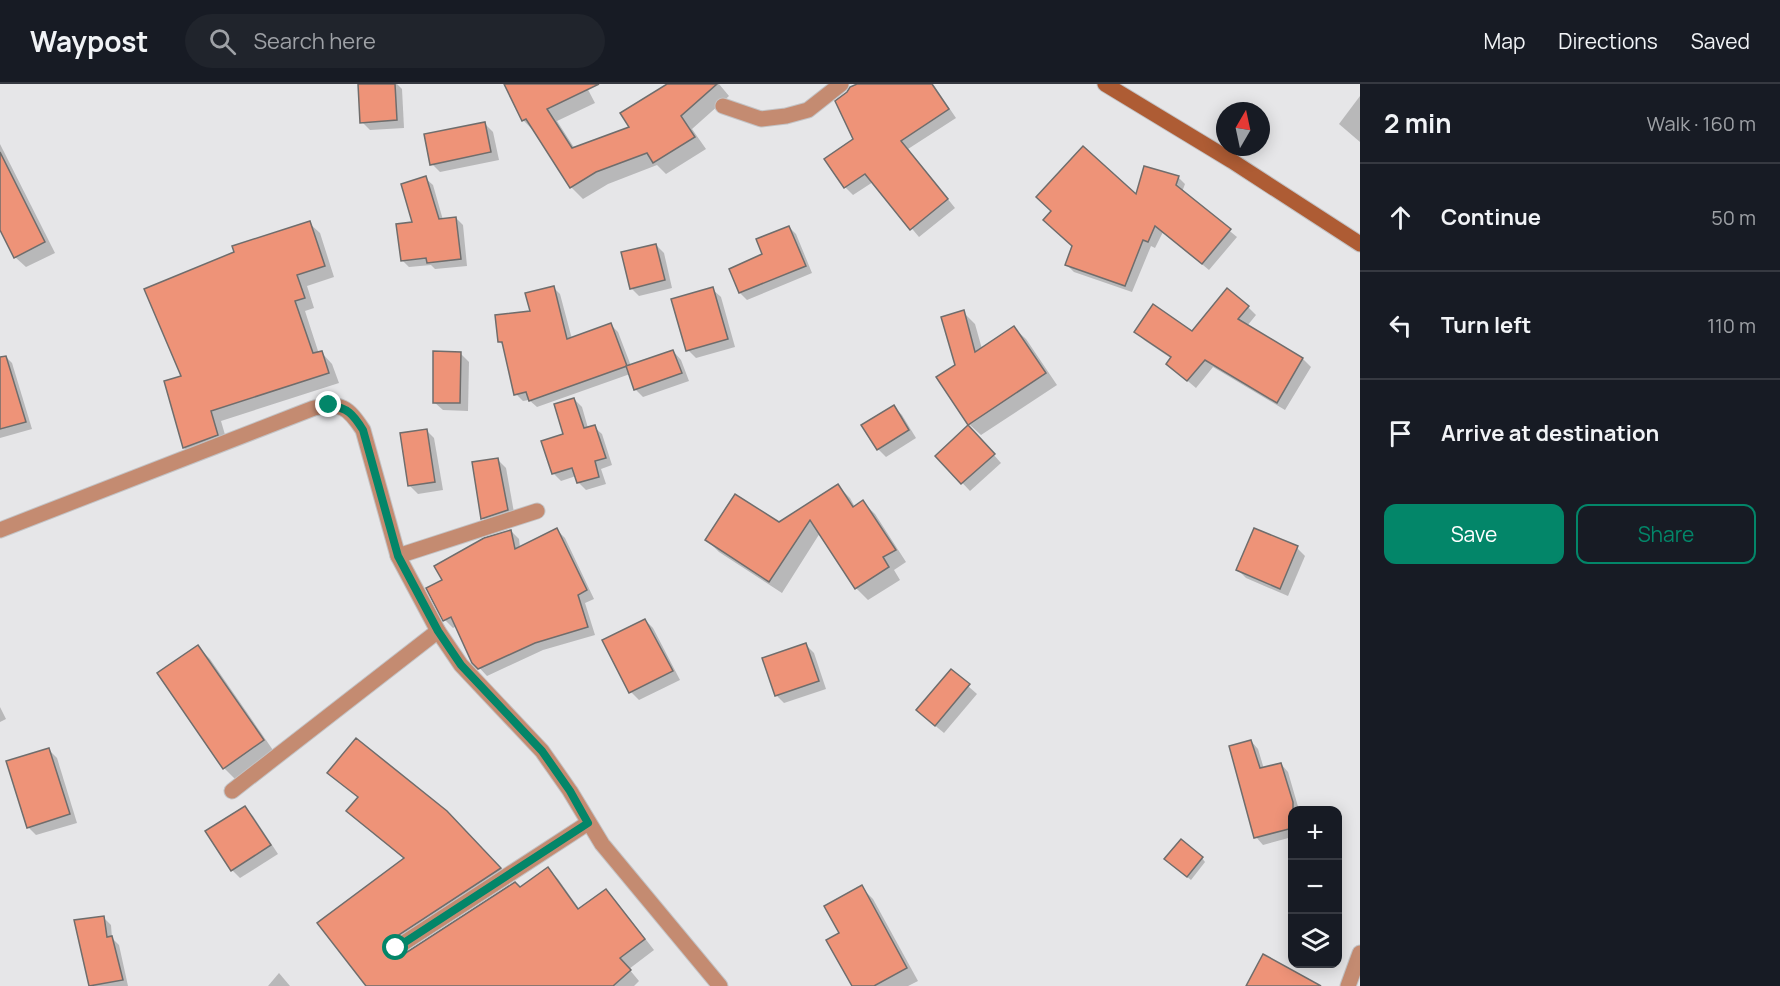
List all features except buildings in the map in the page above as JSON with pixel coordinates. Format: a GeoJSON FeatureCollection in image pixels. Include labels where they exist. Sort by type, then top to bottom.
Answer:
{"type":"FeatureCollection","features":[{"type":"Feature","properties":{"kind":"street"},"geometry":{"type":"LineString","coordinates":[[723,106],[761,119],[786,116],[808,110],[841,84]]}},
{"type":"Feature","properties":{"kind":"street"},"geometry":{"type":"LineString","coordinates":[[1105,84],[1232,161],[1360,244]]}},
{"type":"Feature","properties":{"kind":"street"},"geometry":{"type":"LineString","coordinates":[[0,530],[314,408],[329,405],[341,407],[353,415],[363,430],[398,556],[438,631],[461,665],[542,751],[570,791],[602,844],[720,986]]}},
{"type":"Feature","properties":{"kind":"street"},"geometry":{"type":"LineString","coordinates":[[398,556],[537,511]]}},
{"type":"Feature","properties":{"kind":"street"},"geometry":{"type":"LineString","coordinates":[[232,791],[438,631]]}},
{"type":"Feature","properties":{"kind":"street"},"geometry":{"type":"LineString","coordinates":[[396,948],[588,823]]}},
{"type":"Feature","properties":{"kind":"street"},"geometry":{"type":"LineString","coordinates":[[1348,986],[1360,952]]}},
{"type":"Feature","properties":{"kind":"route"},"geometry":{"type":"LineString","coordinates":[[329,405],[341,407],[353,415],[363,430],[398,556],[438,631],[461,665],[542,751],[570,791],[588,823],[396,948]]}}]}
